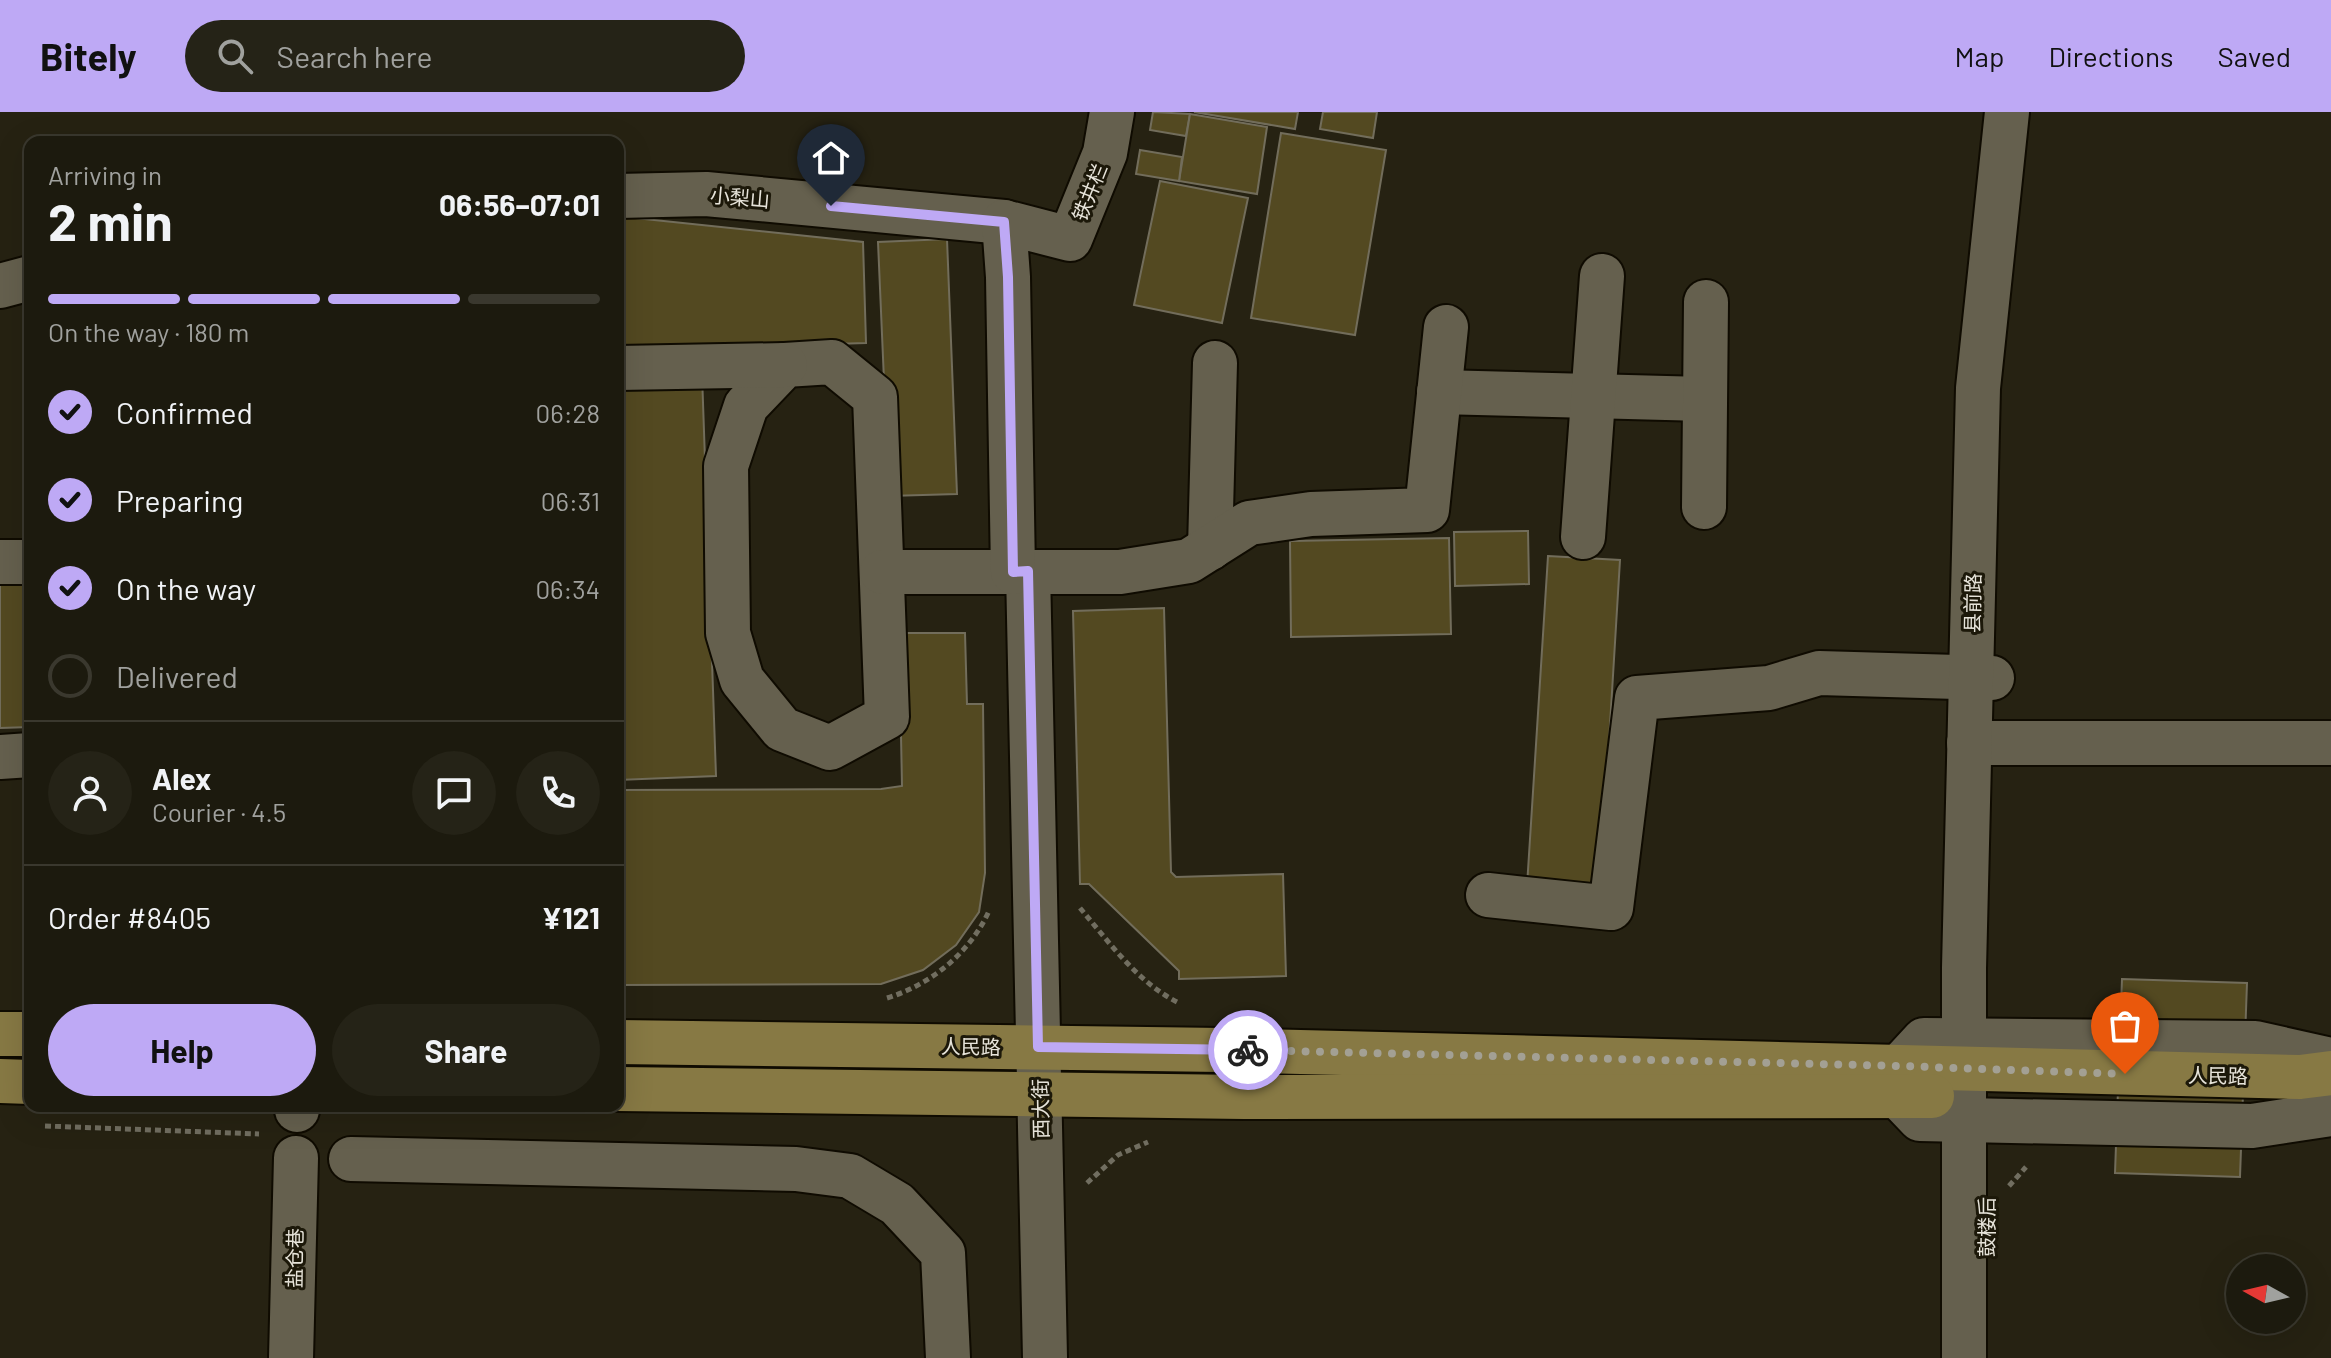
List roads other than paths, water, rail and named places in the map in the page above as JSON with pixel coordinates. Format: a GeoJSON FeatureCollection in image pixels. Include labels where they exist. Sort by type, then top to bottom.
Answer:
{"type":"FeatureCollection","features":[{"type":"Feature","properties":{"kind":"main road"},"geometry":{"type":"LineString","coordinates":[[0,1034],[24,1034]]}},
{"type":"Feature","properties":{"kind":"main road","name":"人民路"},"geometry":{"type":"LineString","coordinates":[[624,1042],[1026,1047],[1899,1081]]}},
{"type":"Feature","properties":{"kind":"main road","name":"人民路"},"geometry":{"type":"LineString","coordinates":[[624,1089],[1231,1097],[1899,1081],[2300,1077],[2331,1073]]}},
{"type":"Feature","properties":{"kind":"main road"},"geometry":{"type":"LineString","coordinates":[[0,1081],[24,1082]]}},
{"type":"Feature","properties":{"kind":"main road","name":"人民路"},"geometry":{"type":"LineString","coordinates":[[1976,1081],[2299,1095],[2331,1101]]}},
{"type":"Feature","properties":{"kind":"street","name":"铁井栏"},"geometry":{"type":"LineString","coordinates":[[1004,222],[1070,239],[1105,153],[1112,112]]}},
{"type":"Feature","properties":{"kind":"street","name":"县前路"},"geometry":{"type":"LineString","coordinates":[[1982,677],[1978,388],[2007,112]]}},
{"type":"Feature","properties":{"kind":"street","name":"县前路"},"geometry":{"type":"LineString","coordinates":[[1976,1081],[1982,677],[2001,372],[2028,112]]}},
{"type":"Feature","properties":{"kind":"street","name":"小梨山"},"geometry":{"type":"LineString","coordinates":[[624,196],[706,194],[1004,222]]}},
{"type":"Feature","properties":{"kind":"street"},"geometry":{"type":"LineString","coordinates":[[1004,222],[1008,277],[1014,572]]}},
{"type":"Feature","properties":{"kind":"street"},"geometry":{"type":"LineString","coordinates":[[1583,537],[1602,276]]}},
{"type":"Feature","properties":{"kind":"street"},"geometry":{"type":"LineString","coordinates":[[0,286],[24,280]]}},
{"type":"Feature","properties":{"kind":"street"},"geometry":{"type":"LineString","coordinates":[[1704,507],[1706,302]]}},
{"type":"Feature","properties":{"kind":"street"},"geometry":{"type":"LineString","coordinates":[[882,572],[1120,572],[1189,561],[1249,523],[1311,514],[1427,510],[1446,327]]}},
{"type":"Feature","properties":{"kind":"street"},"geometry":{"type":"LineString","coordinates":[[624,368],[832,362],[875,397],[887,717],[830,748],[782,729],[742,680],[728,633],[726,466],[746,406],[785,365]]}},
{"type":"Feature","properties":{"kind":"street"},"geometry":{"type":"LineString","coordinates":[[1210,548],[1215,363]]}},
{"type":"Feature","properties":{"kind":"street"},"geometry":{"type":"LineString","coordinates":[[1439,392],[1704,399]]}},
{"type":"Feature","properties":{"kind":"street"},"geometry":{"type":"LineString","coordinates":[[0,562],[24,562]]}},
{"type":"Feature","properties":{"kind":"street","name":"西大街"},"geometry":{"type":"LineString","coordinates":[[1014,572],[1026,1047],[1020,1358]]}},
{"type":"Feature","properties":{"kind":"street"},"geometry":{"type":"LineString","coordinates":[[1488,895],[1611,908],[1637,698],[1769,688],[1819,673],[1982,677]]}},
{"type":"Feature","properties":{"kind":"street"},"geometry":{"type":"LineString","coordinates":[[1980,743],[2331,743]]}},
{"type":"Feature","properties":{"kind":"street"},"geometry":{"type":"LineString","coordinates":[[0,757],[24,755]]}},
{"type":"Feature","properties":{"kind":"street"},"geometry":{"type":"LineString","coordinates":[[1976,1081],[2255,1043],[2331,1060]]}},
{"type":"Feature","properties":{"kind":"street"},"geometry":{"type":"LineString","coordinates":[[1976,1081],[2252,1126],[2331,1114]]}},
{"type":"Feature","properties":{"kind":"street","name":"鼓楼后"},"geometry":{"type":"LineString","coordinates":[[1964,1358],[1976,1081]]}},
{"type":"Feature","properties":{"kind":"street","name":"鼓楼后"},"geometry":{"type":"LineString","coordinates":[[1976,1081],[1987,1358]]}},
{"type":"Feature","properties":{"kind":"street","name":"西大街"},"geometry":{"type":"LineString","coordinates":[[1026,1095],[1045,1358]]}},
{"type":"Feature","properties":{"kind":"street","name":"盐仓巷"},"geometry":{"type":"LineString","coordinates":[[291,1358],[296,1158]]}},
{"type":"Feature","properties":{"kind":"street"},"geometry":{"type":"LineString","coordinates":[[351,1159],[796,1169],[850,1176],[897,1204],[943,1253],[948,1358]]}}]}
